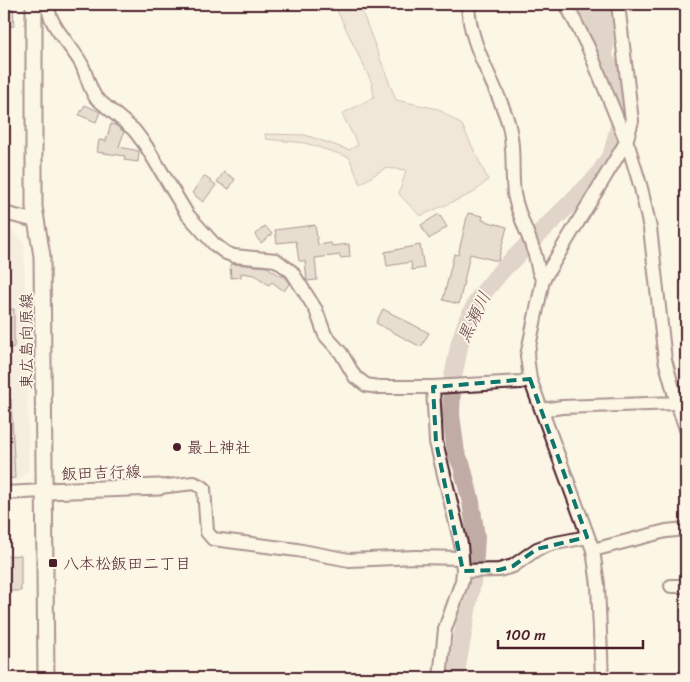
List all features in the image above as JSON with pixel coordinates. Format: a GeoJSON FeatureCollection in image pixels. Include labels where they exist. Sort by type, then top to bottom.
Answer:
{"type":"FeatureCollection","features":[{"type":"Feature","properties":{"kind":"main road","name":"東広島向原線"},"geometry":{"type":"LineString","coordinates":[[34,4],[34,207],[42,256],[46,678]]}},
{"type":"Feature","properties":{"kind":"main road","name":"飯田吉行線"},"geometry":{"type":"LineString","coordinates":[[44,492],[159,487]]}},
{"type":"Feature","properties":{"kind":"street"},"geometry":{"type":"LineString","coordinates":[[48,4],[50,16],[82,65],[92,92],[96,98],[134,130],[146,146],[187,214],[203,233],[226,253],[234,256],[276,260],[292,272],[316,310],[325,335],[341,353],[355,377],[366,385],[378,387],[436,387],[530,380]]}},
{"type":"Feature","properties":{"kind":"street"},"geometry":{"type":"LineString","coordinates":[[468,4],[470,25],[508,122],[513,156],[514,192],[517,210],[536,256],[538,274],[542,280]]}},
{"type":"Feature","properties":{"kind":"street"},"geometry":{"type":"LineString","coordinates":[[566,4],[588,47],[639,180],[648,214],[661,334],[670,381],[677,404],[685,420]]}},
{"type":"Feature","properties":{"kind":"street"},"geometry":{"type":"LineString","coordinates":[[602,678],[598,585],[593,550],[530,380],[528,356],[542,280],[626,142],[632,121],[618,4]]}},
{"type":"Feature","properties":{"kind":"street"},"geometry":{"type":"LineString","coordinates":[[4,213],[36,222]]}},
{"type":"Feature","properties":{"kind":"street"},"geometry":{"type":"LineString","coordinates":[[436,387],[436,442],[460,544],[464,571],[445,628],[440,678]]}},
{"type":"Feature","properties":{"kind":"street"},"geometry":{"type":"LineString","coordinates":[[542,410],[562,407],[677,404]]}},
{"type":"Feature","properties":{"kind":"street"},"geometry":{"type":"LineString","coordinates":[[159,487],[194,483],[204,488],[207,532],[213,539],[296,550],[349,560],[416,557],[462,558]]}},
{"type":"Feature","properties":{"kind":"street"},"geometry":{"type":"LineString","coordinates":[[4,494],[44,492]]}},
{"type":"Feature","properties":{"kind":"street"},"geometry":{"type":"LineString","coordinates":[[593,550],[666,531],[686,530]]}},
{"type":"Feature","properties":{"kind":"street"},"geometry":{"type":"LineString","coordinates":[[464,571],[484,572],[499,570],[513,566],[537,549],[550,544],[587,537]]}},
{"type":"Feature","properties":{"kind":"street"},"geometry":{"type":"LineString","coordinates":[[671,586],[686,586]]}},
{"type":"Feature","properties":{"kind":"highlighted area"},"geometry":{"type":"Polygon","coordinates":[[[530,379],[587,537],[537,549],[513,566],[499,570],[463,571],[436,442],[433,387],[530,379]]]}},
{"type":"Feature","properties":{"kind":"shaded area"},"geometry":{"type":"Polygon","coordinates":[[[334,4],[359,4],[396,100],[438,109],[462,125],[488,180],[473,193],[420,216],[399,194],[406,170],[385,168],[360,184],[349,157],[305,143],[266,139],[265,134],[305,135],[349,150],[358,145],[342,114],[374,97],[372,83],[334,4]]]}},
{"type":"Feature","properties":{"kind":"shaded area"},"geometry":{"type":"Polygon","coordinates":[[[4,227],[11,230],[24,243],[29,469],[18,481],[4,482],[4,227]]]}},
{"type":"Feature","properties":{"kind":"building"},"geometry":{"type":"Polygon","coordinates":[[[4,4],[13,4],[14,26],[4,27],[4,4]]]}},
{"type":"Feature","properties":{"kind":"building"},"geometry":{"type":"Polygon","coordinates":[[[85,105],[100,112],[96,122],[79,115],[85,105]]]}},
{"type":"Feature","properties":{"kind":"building"},"geometry":{"type":"Polygon","coordinates":[[[111,124],[124,132],[119,147],[139,151],[138,162],[124,160],[125,156],[97,152],[99,140],[106,141],[111,124]]]}},
{"type":"Feature","properties":{"kind":"building"},"geometry":{"type":"Polygon","coordinates":[[[224,172],[235,179],[229,189],[217,182],[224,172]]]}},
{"type":"Feature","properties":{"kind":"building"},"geometry":{"type":"Polygon","coordinates":[[[204,176],[216,185],[203,202],[192,193],[204,176]]]}},
{"type":"Feature","properties":{"kind":"building"},"geometry":{"type":"Polygon","coordinates":[[[468,213],[483,216],[482,220],[507,227],[498,261],[470,254],[459,304],[443,300],[454,254],[458,255],[468,213]]]}},
{"type":"Feature","properties":{"kind":"building"},"geometry":{"type":"Polygon","coordinates":[[[439,214],[447,227],[429,239],[421,225],[439,214]]]}},
{"type":"Feature","properties":{"kind":"building"},"geometry":{"type":"Polygon","coordinates":[[[315,225],[318,245],[331,243],[332,246],[349,244],[350,257],[340,258],[340,255],[315,258],[317,280],[307,281],[305,261],[299,261],[296,241],[277,243],[275,230],[315,225]]]}},
{"type":"Feature","properties":{"kind":"building"},"geometry":{"type":"Polygon","coordinates":[[[265,226],[272,234],[261,243],[255,235],[265,226]]]}},
{"type":"Feature","properties":{"kind":"building"},"geometry":{"type":"Polygon","coordinates":[[[420,245],[424,268],[412,270],[411,262],[387,266],[385,252],[420,245]]]}},
{"type":"Feature","properties":{"kind":"building"},"geometry":{"type":"Polygon","coordinates":[[[230,265],[267,267],[282,277],[283,275],[290,283],[284,291],[272,282],[269,285],[255,275],[241,273],[241,277],[231,278],[230,265]]]}},
{"type":"Feature","properties":{"kind":"building"},"geometry":{"type":"Polygon","coordinates":[[[4,309],[14,309],[14,347],[4,349],[4,309]]]}},
{"type":"Feature","properties":{"kind":"building"},"geometry":{"type":"Polygon","coordinates":[[[383,309],[429,333],[421,347],[376,323],[383,309]]]}},
{"type":"Feature","properties":{"kind":"building"},"geometry":{"type":"Polygon","coordinates":[[[11,399],[15,478],[4,479],[4,400],[11,399]]]}},
{"type":"Feature","properties":{"kind":"building"},"geometry":{"type":"Polygon","coordinates":[[[21,555],[21,591],[4,591],[4,556],[21,555]]]}},
{"type":"Feature","properties":{"kind":"waterway","name":"黒瀬川"},"geometry":{"type":"LineString","coordinates":[[455,678],[474,571],[476,537],[471,502],[462,466],[456,453],[451,415],[452,382],[460,342],[467,321],[479,298],[502,270],[597,177],[612,154],[621,119],[621,99],[616,71],[607,63],[582,4]]}},
{"type":"Feature","properties":{"kind":"waterway","name":"黒瀬川"},"geometry":{"type":"LineString","coordinates":[[603,4],[605,47]]}},
{"type":"Feature","properties":{"kind":"place","name":"最上神社"},"geometry":{"type":"Point","coordinates":[177,447]}},
{"type":"Feature","properties":{"kind":"place","name":"八本松飯田二丁目"},"geometry":{"type":"Point","coordinates":[53,563]}}]}
